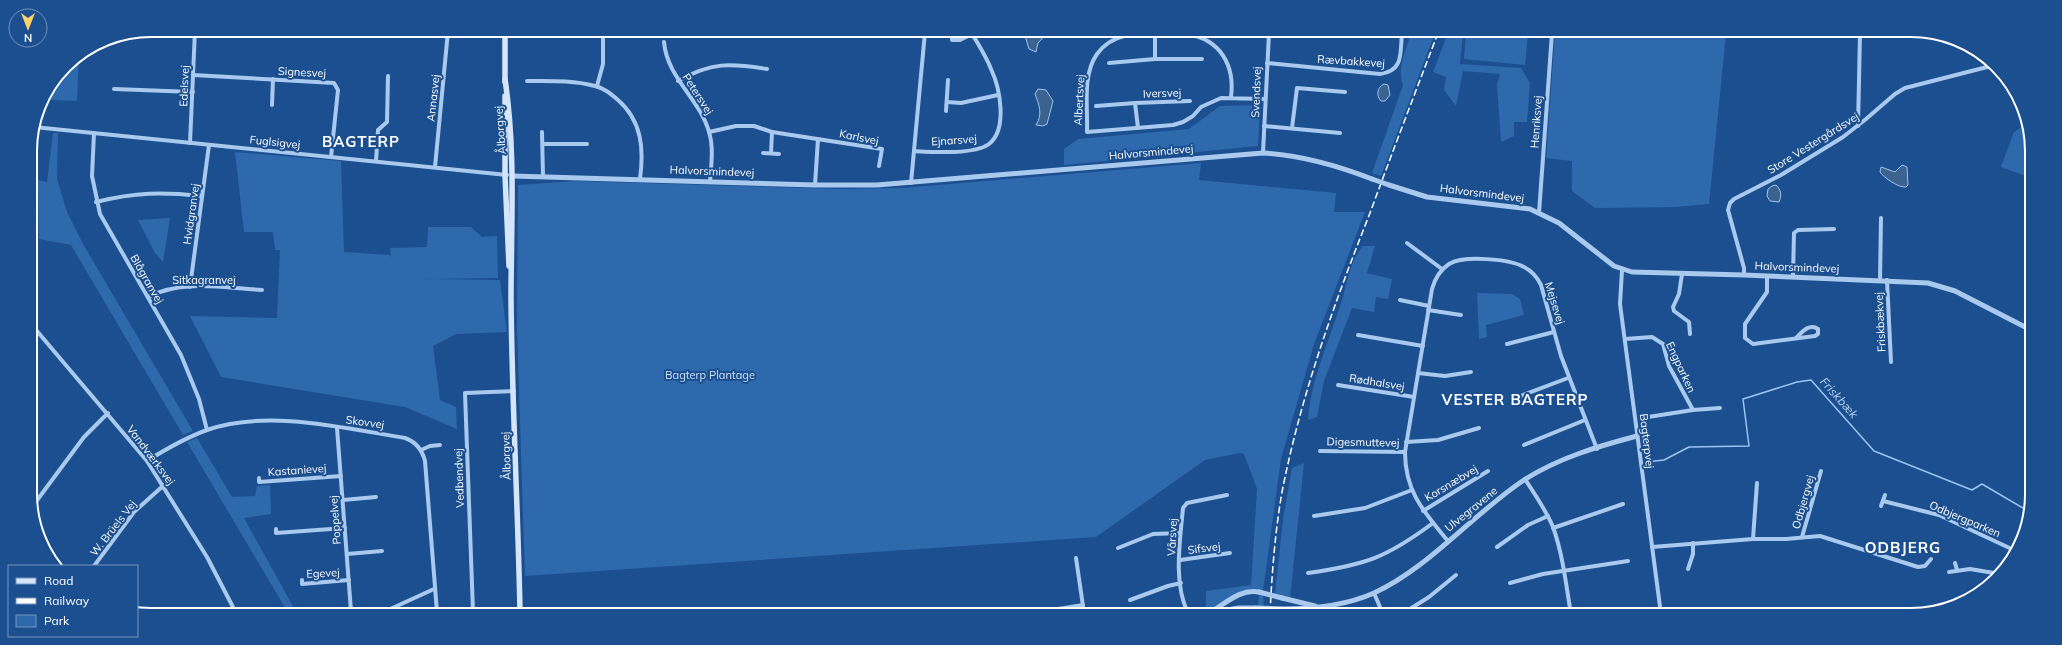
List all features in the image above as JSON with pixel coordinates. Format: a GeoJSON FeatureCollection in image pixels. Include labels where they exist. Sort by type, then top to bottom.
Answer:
{"type":"FeatureCollection","features":[{"type":"Feature","properties":{"kind":"main road","name":"Ålborgvej"},"geometry":{"type":"LineString","coordinates":[[505,37],[505,175],[511,300],[520,608]]}},
{"type":"Feature","properties":{"kind":"main road","name":"Ålborgvej"},"geometry":{"type":"LineString","coordinates":[[505,79],[509,105],[513,176],[511,300]]}},
{"type":"Feature","properties":{"kind":"street","name":"Edelsvej"},"geometry":{"type":"LineString","coordinates":[[190,143],[195,37]]}},
{"type":"Feature","properties":{"kind":"street","name":"Annasvej"},"geometry":{"type":"LineString","coordinates":[[435,167],[447,37]]}},
{"type":"Feature","properties":{"kind":"street"},"geometry":{"type":"LineString","coordinates":[[597,86],[603,64],[603,37]]}},
{"type":"Feature","properties":{"kind":"street"},"geometry":{"type":"LineString","coordinates":[[911,183],[925,37]]}},
{"type":"Feature","properties":{"kind":"street","name":"Ejnarsvej"},"geometry":{"type":"LineString","coordinates":[[952,37],[952,40],[956,41],[964,37]]}},
{"type":"Feature","properties":{"kind":"street","name":"Ejnarsvej"},"geometry":{"type":"LineString","coordinates":[[914,151],[974,150],[989,144],[995,138],[1000,124],[1001,108],[992,70],[973,37]]}},
{"type":"Feature","properties":{"kind":"street","name":"Albertsvej"},"geometry":{"type":"LineString","coordinates":[[1120,37],[1116,38],[1097,55],[1090,70],[1087,132],[1173,125],[1183,122],[1211,101],[1231,97],[1265,99]]}},
{"type":"Feature","properties":{"kind":"street"},"geometry":{"type":"LineString","coordinates":[[1155,37],[1155,59]]}},
{"type":"Feature","properties":{"kind":"street","name":"Albertsvej"},"geometry":{"type":"LineString","coordinates":[[1198,37],[1215,47],[1227,62],[1232,74],[1231,97]]}},
{"type":"Feature","properties":{"kind":"street","name":"Svendsvej"},"geometry":{"type":"LineString","coordinates":[[1263,153],[1269,37]]}},
{"type":"Feature","properties":{"kind":"street","name":"Rævbakkevej"},"geometry":{"type":"LineString","coordinates":[[1267,64],[1380,74],[1391,73],[1396,68],[1400,59],[1402,37]]}},
{"type":"Feature","properties":{"kind":"street","name":"Henriksvej"},"geometry":{"type":"LineString","coordinates":[[1539,213],[1552,37]]}},
{"type":"Feature","properties":{"kind":"street"},"geometry":{"type":"LineString","coordinates":[[1858,126],[1860,37]]}},
{"type":"Feature","properties":{"kind":"street","name":"Petersvej"},"geometry":{"type":"LineString","coordinates":[[664,42],[666,59],[678,81],[698,109],[709,132],[712,163],[710,182]]}},
{"type":"Feature","properties":{"kind":"street"},"geometry":{"type":"LineString","coordinates":[[1109,63],[1155,59],[1202,59]]}},
{"type":"Feature","properties":{"kind":"street"},"geometry":{"type":"LineString","coordinates":[[678,81],[695,72],[717,65],[740,64],[767,69]]}},
{"type":"Feature","properties":{"kind":"street","name":"Store Vestergårdsvej"},"geometry":{"type":"LineString","coordinates":[[1744,275],[1744,268],[1728,210],[1730,203],[1734,199],[1781,175],[1858,126],[1895,94],[1905,88],[1988,67]]}},
{"type":"Feature","properties":{"kind":"street","name":"Signesvej"},"geometry":{"type":"LineString","coordinates":[[193,75],[329,82],[337,86],[331,157]]}},
{"type":"Feature","properties":{"kind":"street"},"geometry":{"type":"LineString","coordinates":[[376,161],[378,130],[387,122],[388,76]]}},
{"type":"Feature","properties":{"kind":"street"},"geometry":{"type":"LineString","coordinates":[[272,105],[273,79]]}},
{"type":"Feature","properties":{"kind":"street"},"geometry":{"type":"LineString","coordinates":[[946,110],[948,80]]}},
{"type":"Feature","properties":{"kind":"street"},"geometry":{"type":"LineString","coordinates":[[527,81],[566,81],[597,86],[607,91],[626,107],[640,131],[642,153],[640,179]]}},
{"type":"Feature","properties":{"kind":"street"},"geometry":{"type":"LineString","coordinates":[[1292,128],[1297,88],[1345,92]]}},
{"type":"Feature","properties":{"kind":"street"},"geometry":{"type":"LineString","coordinates":[[114,89],[193,92]]}},
{"type":"Feature","properties":{"kind":"street"},"geometry":{"type":"LineString","coordinates":[[946,102],[961,103],[998,95]]}},
{"type":"Feature","properties":{"kind":"street","name":"Iversvej"},"geometry":{"type":"LineString","coordinates":[[1096,106],[1190,101]]}},
{"type":"Feature","properties":{"kind":"street","name":"Iversvej"},"geometry":{"type":"LineString","coordinates":[[1135,103],[1138,128]]}},
{"type":"Feature","properties":{"kind":"street","name":"Karlsvej"},"geometry":{"type":"LineString","coordinates":[[709,132],[727,127],[754,126],[772,132],[882,149],[879,166]]}},
{"type":"Feature","properties":{"kind":"street"},"geometry":{"type":"LineString","coordinates":[[1264,126],[1340,133]]}},
{"type":"Feature","properties":{"kind":"street","name":"Fuglsigvej"},"geometry":{"type":"LineString","coordinates":[[40,128],[513,176]]}},
{"type":"Feature","properties":{"kind":"street"},"geometry":{"type":"LineString","coordinates":[[542,132],[543,177]]}},
{"type":"Feature","properties":{"kind":"street"},"geometry":{"type":"LineString","coordinates":[[771,153],[772,132]]}},
{"type":"Feature","properties":{"kind":"street","name":"Blågranvej"},"geometry":{"type":"LineString","coordinates":[[94,134],[92,176],[96,202],[105,225],[148,297],[184,362],[199,399],[207,430]]}},
{"type":"Feature","properties":{"kind":"street"},"geometry":{"type":"LineString","coordinates":[[815,185],[818,139]]}},
{"type":"Feature","properties":{"kind":"street"},"geometry":{"type":"LineString","coordinates":[[543,144],[587,144]]}},
{"type":"Feature","properties":{"kind":"street","name":"Hvidgranvej"},"geometry":{"type":"LineString","coordinates":[[190,287],[209,145]]}},
{"type":"Feature","properties":{"kind":"street"},"geometry":{"type":"LineString","coordinates":[[763,153],[779,154]]}},
{"type":"Feature","properties":{"kind":"street","name":"Halvorsmindevej"},"geometry":{"type":"LineString","coordinates":[[513,176],[815,185],[911,183],[1263,153],[1296,156],[1324,162],[1427,197],[1517,206],[1539,213],[1559,223],[1606,260],[1622,270],[1640,274],[1744,275],[1919,281],[1955,291],[2025,327]]}},
{"type":"Feature","properties":{"kind":"street"},"geometry":{"type":"LineString","coordinates":[[96,202],[149,192],[202,196]]}},
{"type":"Feature","properties":{"kind":"street"},"geometry":{"type":"LineString","coordinates":[[1880,280],[1881,218]]}},
{"type":"Feature","properties":{"kind":"street"},"geometry":{"type":"LineString","coordinates":[[1793,277],[1794,233],[1798,230],[1834,229]]}},
{"type":"Feature","properties":{"kind":"street"},"geometry":{"type":"LineString","coordinates":[[1407,243],[1442,269],[1433,283],[1406,442],[1406,469],[1412,490],[1423,511],[1448,541]]}},
{"type":"Feature","properties":{"kind":"street","name":"Mejsevej"},"geometry":{"type":"LineString","coordinates":[[1442,269],[1453,262],[1469,259],[1514,263],[1524,267],[1534,275],[1541,285],[1568,378],[1597,449]]}},
{"type":"Feature","properties":{"kind":"street","name":"Bagterpvej"},"geometry":{"type":"LineString","coordinates":[[1622,270],[1620,304],[1660,608]]}},
{"type":"Feature","properties":{"kind":"street"},"geometry":{"type":"LineString","coordinates":[[1682,274],[1679,294],[1673,307],[1674,312],[1689,322],[1690,334]]}},
{"type":"Feature","properties":{"kind":"street"},"geometry":{"type":"LineString","coordinates":[[1767,276],[1767,292],[1745,324],[1745,338],[1753,344],[1817,336],[1818,329],[1814,327],[1805,328],[1796,338]]}},
{"type":"Feature","properties":{"kind":"street","name":"Friskbækvej"},"geometry":{"type":"LineString","coordinates":[[1886,280],[1891,362]]}},
{"type":"Feature","properties":{"kind":"street","name":"Sitkagranvej"},"geometry":{"type":"LineString","coordinates":[[148,297],[168,288],[190,287],[262,290]]}},
{"type":"Feature","properties":{"kind":"street"},"geometry":{"type":"LineString","coordinates":[[1400,300],[1461,315]]}},
{"type":"Feature","properties":{"kind":"street","name":"Vandværksvej"},"geometry":{"type":"LineString","coordinates":[[37,331],[108,413],[147,461],[164,485],[210,562],[233,608]]}},
{"type":"Feature","properties":{"kind":"street"},"geometry":{"type":"LineString","coordinates":[[1507,344],[1554,332]]}},
{"type":"Feature","properties":{"kind":"street"},"geometry":{"type":"LineString","coordinates":[[1358,335],[1423,346]]}},
{"type":"Feature","properties":{"kind":"street","name":"Engparken"},"geometry":{"type":"LineString","coordinates":[[1625,339],[1652,337],[1663,344],[1669,366],[1693,410]]}},
{"type":"Feature","properties":{"kind":"street"},"geometry":{"type":"LineString","coordinates":[[1418,373],[1445,376],[1471,372]]}},
{"type":"Feature","properties":{"kind":"street"},"geometry":{"type":"LineString","coordinates":[[1518,397],[1568,378]]}},
{"type":"Feature","properties":{"kind":"street","name":"Rødhalsvej"},"geometry":{"type":"LineString","coordinates":[[1338,385],[1414,397]]}},
{"type":"Feature","properties":{"kind":"street","name":"Vedbendvej"},"geometry":{"type":"LineString","coordinates":[[473,608],[465,393],[514,392]]}},
{"type":"Feature","properties":{"kind":"street"},"geometry":{"type":"LineString","coordinates":[[1648,417],[1693,410],[1720,408]]}},
{"type":"Feature","properties":{"kind":"street"},"geometry":{"type":"LineString","coordinates":[[37,500],[84,437],[108,413]]}},
{"type":"Feature","properties":{"kind":"street","name":"Skovvej"},"geometry":{"type":"LineString","coordinates":[[147,461],[179,442],[207,430],[238,422],[266,420],[405,438],[417,445],[421,450]]}},
{"type":"Feature","properties":{"kind":"street"},"geometry":{"type":"LineString","coordinates":[[1524,445],[1585,420]]}},
{"type":"Feature","properties":{"kind":"street","name":"Poppelvej"},"geometry":{"type":"LineString","coordinates":[[337,428],[351,608]]}},
{"type":"Feature","properties":{"kind":"street"},"geometry":{"type":"LineString","coordinates":[[1406,442],[1438,440],[1479,428]]}},
{"type":"Feature","properties":{"kind":"street","name":"Ulvegravene"},"geometry":{"type":"LineString","coordinates":[[1303,608],[1324,607],[1341,604],[1374,593],[1413,569],[1525,479],[1562,460],[1637,436]]}},
{"type":"Feature","properties":{"kind":"street"},"geometry":{"type":"LineString","coordinates":[[436,608],[424,461],[421,450],[430,446],[440,445]]}},
{"type":"Feature","properties":{"kind":"street","name":"Digesmuttevej"},"geometry":{"type":"LineString","coordinates":[[1320,451],[1405,452]]}},
{"type":"Feature","properties":{"kind":"street","name":"Korsnæbvej"},"geometry":{"type":"LineString","coordinates":[[1423,511],[1488,471]]}},
{"type":"Feature","properties":{"kind":"street","name":"Odbjergvej"},"geometry":{"type":"LineString","coordinates":[[1802,537],[1821,471]]}},
{"type":"Feature","properties":{"kind":"street","name":"Kastanievej"},"geometry":{"type":"LineString","coordinates":[[259,478],[259,482],[341,476]]}},
{"type":"Feature","properties":{"kind":"street"},"geometry":{"type":"LineString","coordinates":[[1525,479],[1548,516],[1553,528],[1570,608]]}},
{"type":"Feature","properties":{"kind":"street"},"geometry":{"type":"LineString","coordinates":[[1753,539],[1757,483]]}},
{"type":"Feature","properties":{"kind":"street","name":"W. Brüels Vej"},"geometry":{"type":"LineString","coordinates":[[95,565],[134,512],[164,485]]}},
{"type":"Feature","properties":{"kind":"street"},"geometry":{"type":"LineString","coordinates":[[1314,516],[1365,508],[1412,490]]}},
{"type":"Feature","properties":{"kind":"street","name":"Vårsvej"},"geometry":{"type":"LineString","coordinates":[[1186,608],[1181,583],[1180,560],[1180,533],[1184,505],[1227,495]]}},
{"type":"Feature","properties":{"kind":"street"},"geometry":{"type":"LineString","coordinates":[[1881,506],[1885,495]]}},
{"type":"Feature","properties":{"kind":"street"},"geometry":{"type":"LineString","coordinates":[[343,500],[376,497]]}},
{"type":"Feature","properties":{"kind":"street","name":"Odbjergparken"},"geometry":{"type":"LineString","coordinates":[[1883,501],[1939,515],[2011,548]]}},
{"type":"Feature","properties":{"kind":"street"},"geometry":{"type":"LineString","coordinates":[[1553,528],[1623,504]]}},
{"type":"Feature","properties":{"kind":"street"},"geometry":{"type":"LineString","coordinates":[[1497,547],[1528,525],[1548,516]]}},
{"type":"Feature","properties":{"kind":"street"},"geometry":{"type":"LineString","coordinates":[[1308,573],[1347,567],[1376,558],[1407,542],[1433,523]]}},
{"type":"Feature","properties":{"kind":"street"},"geometry":{"type":"LineString","coordinates":[[276,529],[276,533],[345,528]]}},
{"type":"Feature","properties":{"kind":"street"},"geometry":{"type":"LineString","coordinates":[[1118,548],[1153,534],[1180,533]]}},
{"type":"Feature","properties":{"kind":"street","name":"Odbjergvej"},"geometry":{"type":"LineString","coordinates":[[1652,547],[1692,543],[1753,539],[1786,539],[1813,536],[1830,538],[1918,567],[1925,566],[1931,559]]}},
{"type":"Feature","properties":{"kind":"street"},"geometry":{"type":"LineString","coordinates":[[1688,569],[1693,554],[1692,543]]}},
{"type":"Feature","properties":{"kind":"street"},"geometry":{"type":"LineString","coordinates":[[347,554],[382,551]]}},
{"type":"Feature","properties":{"kind":"street","name":"Sifsvej"},"geometry":{"type":"LineString","coordinates":[[1180,560],[1230,554]]}},
{"type":"Feature","properties":{"kind":"street"},"geometry":{"type":"LineString","coordinates":[[1076,558],[1083,608]]}},
{"type":"Feature","properties":{"kind":"street"},"geometry":{"type":"LineString","coordinates":[[1510,583],[1563,571],[1628,561]]}},
{"type":"Feature","properties":{"kind":"street"},"geometry":{"type":"LineString","coordinates":[[1955,563],[1957,570]]}},
{"type":"Feature","properties":{"kind":"street"},"geometry":{"type":"LineString","coordinates":[[1949,572],[1957,570],[1982,569],[1994,572]]}},
{"type":"Feature","properties":{"kind":"street"},"geometry":{"type":"LineString","coordinates":[[1412,608],[1429,597],[1456,575]]}},
{"type":"Feature","properties":{"kind":"street","name":"Egevej"},"geometry":{"type":"LineString","coordinates":[[302,580],[302,584],[349,580]]}},
{"type":"Feature","properties":{"kind":"street"},"geometry":{"type":"LineString","coordinates":[[1130,600],[1168,586],[1181,583]]}},
{"type":"Feature","properties":{"kind":"street"},"geometry":{"type":"LineString","coordinates":[[394,608],[434,589]]}},
{"type":"Feature","properties":{"kind":"street","name":"Ulvegravene"},"geometry":{"type":"LineString","coordinates":[[1217,608],[1238,595],[1246,592],[1259,592],[1303,605],[1324,607]]}},
{"type":"Feature","properties":{"kind":"street"},"geometry":{"type":"LineString","coordinates":[[1374,593],[1380,608]]}},
{"type":"Feature","properties":{"kind":"street"},"geometry":{"type":"LineString","coordinates":[[1064,608],[1083,605]]}},
{"type":"Feature","properties":{"kind":"street","name":"Ulvegravene"},"geometry":{"type":"LineString","coordinates":[[1239,608],[1256,608]]}},
{"type":"Feature","properties":{"kind":"green space"},"geometry":{"type":"Polygon","coordinates":[[[1410,37],[1433,37],[1381,176],[1372,173],[1403,85],[1401,72],[1410,37]]]}},
{"type":"Feature","properties":{"kind":"green space"},"geometry":{"type":"Polygon","coordinates":[[[1446,37],[1463,37],[1460,64],[1521,68],[1530,83],[1527,122],[1514,122],[1514,136],[1501,142],[1497,84],[1500,74],[1463,71],[1456,106],[1444,90],[1446,77],[1433,72],[1446,37]]]}},
{"type":"Feature","properties":{"kind":"green space"},"geometry":{"type":"Polygon","coordinates":[[[1466,37],[1528,37],[1525,65],[1464,59],[1466,37]]]}},
{"type":"Feature","properties":{"kind":"green space"},"geometry":{"type":"Polygon","coordinates":[[[1555,37],[1726,37],[1709,204],[1676,207],[1595,208],[1572,191],[1572,161],[1546,158],[1555,37]]]}},
{"type":"Feature","properties":{"kind":"green space"},"geometry":{"type":"Polygon","coordinates":[[[79,63],[77,101],[51,100],[52,94],[65,76],[79,63]]]}},
{"type":"Feature","properties":{"kind":"green space"},"geometry":{"type":"Polygon","coordinates":[[[1260,105],[1258,146],[1064,165],[1064,149],[1078,139],[1189,129],[1220,106],[1260,105]]]}},
{"type":"Feature","properties":{"kind":"green space"},"geometry":{"type":"Polygon","coordinates":[[[2023,128],[2025,144],[2025,176],[2001,167],[2014,132],[2023,128]]]}},
{"type":"Feature","properties":{"kind":"green space"},"geometry":{"type":"Polygon","coordinates":[[[53,133],[58,133],[57,179],[67,212],[83,244],[193,431],[183,435],[71,245],[39,239],[38,180],[47,182],[53,133]]]}},
{"type":"Feature","properties":{"kind":"green space"},"geometry":{"type":"Polygon","coordinates":[[[235,152],[341,161],[344,252],[390,255],[391,258],[390,248],[427,247],[428,227],[471,227],[482,237],[497,236],[498,278],[425,279],[500,280],[507,332],[456,334],[433,346],[440,400],[456,407],[457,429],[405,407],[221,377],[190,316],[277,318],[280,250],[275,250],[273,232],[244,232],[235,152]]]}},
{"type":"Feature","properties":{"kind":"green space","name":"Bagterp Plantage"},"geometry":{"type":"Polygon","coordinates":[[[1201,163],[1199,180],[1336,193],[1334,212],[1365,212],[1314,344],[1281,459],[1263,591],[1264,608],[1258,608],[1260,590],[1253,590],[1240,594],[1220,605],[1206,608],[1206,591],[1251,585],[1257,489],[1244,454],[1240,453],[1205,460],[1096,537],[525,576],[517,329],[518,185],[576,181],[840,189],[902,188],[1201,163]]]}},
{"type":"Feature","properties":{"kind":"green space"},"geometry":{"type":"Polygon","coordinates":[[[170,218],[163,262],[155,253],[138,220],[170,218]]]}},
{"type":"Feature","properties":{"kind":"green space"},"geometry":{"type":"Polygon","coordinates":[[[1363,246],[1375,246],[1367,273],[1392,279],[1388,299],[1376,297],[1374,312],[1352,308],[1324,381],[1317,417],[1308,420],[1313,390],[1321,361],[1341,303],[1349,273],[1355,258],[1363,246]]]}},
{"type":"Feature","properties":{"kind":"green space"},"geometry":{"type":"Polygon","coordinates":[[[1477,293],[1512,294],[1520,299],[1524,315],[1486,325],[1487,337],[1479,339],[1477,293]]]}},
{"type":"Feature","properties":{"kind":"green space"},"geometry":{"type":"Polygon","coordinates":[[[197,438],[232,497],[255,496],[257,486],[270,485],[271,514],[244,518],[294,608],[285,608],[187,442],[197,438]]]}},
{"type":"Feature","properties":{"kind":"green space"},"geometry":{"type":"Polygon","coordinates":[[[1304,463],[1290,599],[1275,594],[1283,519],[1292,468],[1304,463]]]}},
{"type":"Feature","properties":{"kind":"shaded area"},"geometry":{"type":"Polygon","coordinates":[[[1025,37],[1043,37],[1038,43],[1036,52],[1029,49],[1025,37]]]}},
{"type":"Feature","properties":{"kind":"shaded area"},"geometry":{"type":"Polygon","coordinates":[[[1384,84],[1388,85],[1390,95],[1385,101],[1381,101],[1378,97],[1378,92],[1380,87],[1384,84]]]}},
{"type":"Feature","properties":{"kind":"shaded area"},"geometry":{"type":"Polygon","coordinates":[[[1038,89],[1046,90],[1053,101],[1047,124],[1043,126],[1036,125],[1040,113],[1035,94],[1038,89]]]}},
{"type":"Feature","properties":{"kind":"shaded area"},"geometry":{"type":"Polygon","coordinates":[[[1902,165],[1907,167],[1908,185],[1906,187],[1892,182],[1880,172],[1881,167],[1895,172],[1902,165]]]}},
{"type":"Feature","properties":{"kind":"shaded area"},"geometry":{"type":"Polygon","coordinates":[[[1776,185],[1780,193],[1779,202],[1770,201],[1767,196],[1768,189],[1776,185]]]}},
{"type":"Feature","properties":{"kind":"waterway","name":"Friskbæk"},"geometry":{"type":"LineString","coordinates":[[1646,462],[1664,460],[1689,447],[1749,446],[1743,399],[1797,382],[1811,380],[1874,451],[1972,490],[1982,484],[2024,509]]}},
{"type":"Feature","properties":{"kind":"railway"},"geometry":{"type":"LineString","coordinates":[[1270,608],[1277,522],[1282,492],[1309,385],[1331,316],[1436,37]]}},
{"type":"Feature","properties":{"kind":"district","name":"BAGTERP"},"geometry":{"type":"Point","coordinates":[361,142]}},
{"type":"Feature","properties":{"kind":"district","name":"VESTER BAGTERP"},"geometry":{"type":"Point","coordinates":[1515,400]}},
{"type":"Feature","properties":{"kind":"district","name":"ODBJERG"},"geometry":{"type":"Point","coordinates":[1903,548]}}]}
